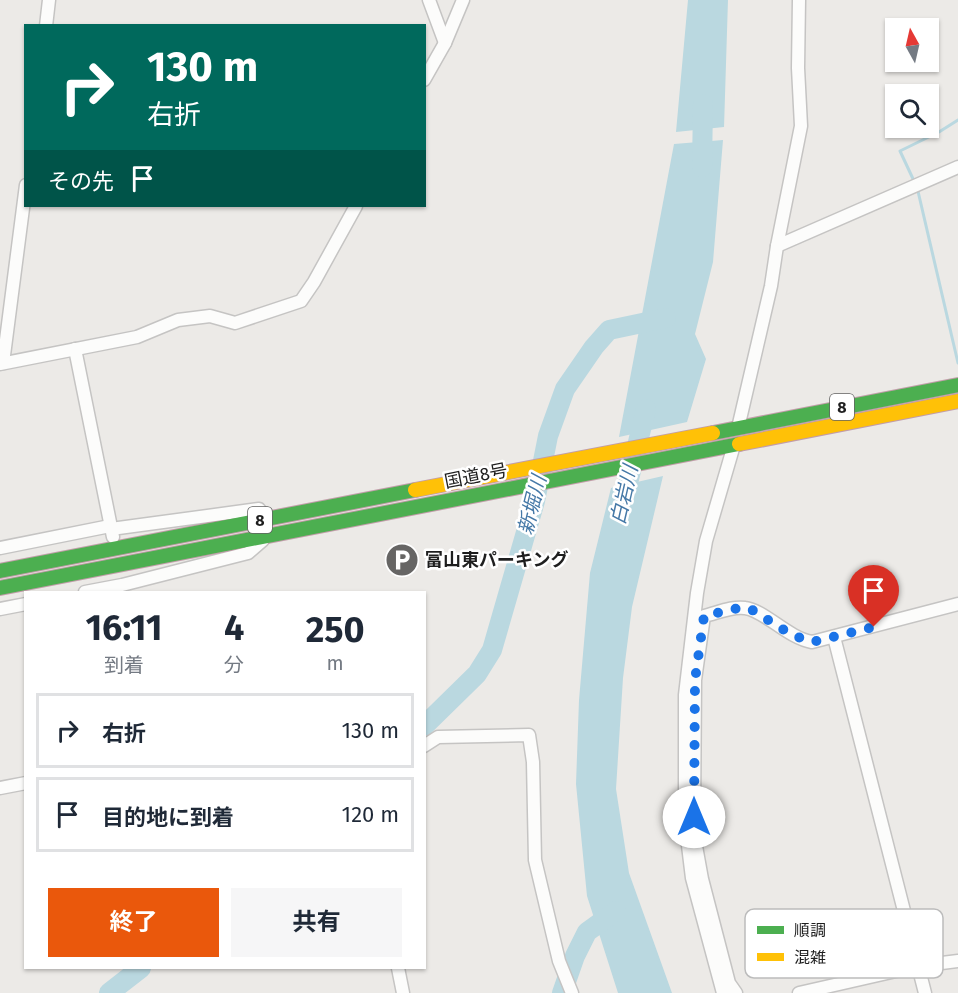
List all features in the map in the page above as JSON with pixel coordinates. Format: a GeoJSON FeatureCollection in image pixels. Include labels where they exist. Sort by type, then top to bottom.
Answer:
{"type":"FeatureCollection","features":[{"type":"Feature","properties":{"kind":"highway","name":"国道8号"},"geometry":{"type":"LineString","coordinates":[[0,571],[958,385]]}},
{"type":"Feature","properties":{"kind":"highway","name":"国道8号"},"geometry":{"type":"LineString","coordinates":[[0,588],[958,401]]}},
{"type":"Feature","properties":{"kind":"street"},"geometry":{"type":"LineString","coordinates":[[46,24],[49,0]]}},
{"type":"Feature","properties":{"kind":"street"},"geometry":{"type":"LineString","coordinates":[[429,0],[445,43]]}},
{"type":"Feature","properties":{"kind":"street"},"geometry":{"type":"LineString","coordinates":[[426,76],[445,43],[463,0]]}},
{"type":"Feature","properties":{"kind":"street"},"geometry":{"type":"LineString","coordinates":[[732,429],[771,286],[801,126],[798,68],[799,0]]}},
{"type":"Feature","properties":{"kind":"street"},"geometry":{"type":"LineString","coordinates":[[777,246],[958,167]]}},
{"type":"Feature","properties":{"kind":"street"},"geometry":{"type":"LineString","coordinates":[[24,200],[2,363],[137,337],[177,320],[210,316],[235,323],[301,301],[355,207]]}},
{"type":"Feature","properties":{"kind":"street"},"geometry":{"type":"LineString","coordinates":[[75,349],[111,530]]}},
{"type":"Feature","properties":{"kind":"street"},"geometry":{"type":"LineString","coordinates":[[723,993],[693,878],[685,821],[685,695],[706,541],[731,445]]}},
{"type":"Feature","properties":{"kind":"street"},"geometry":{"type":"LineString","coordinates":[[0,548],[259,509],[266,519]]}},
{"type":"Feature","properties":{"kind":"street"},"geometry":{"type":"LineString","coordinates":[[90,591],[248,553],[269,536]]}},
{"type":"Feature","properties":{"kind":"street"},"geometry":{"type":"LineString","coordinates":[[0,609],[24,604]]}},
{"type":"Feature","properties":{"kind":"street"},"geometry":{"type":"LineString","coordinates":[[736,993],[729,982],[702,879],[696,846],[694,817],[695,680],[704,616],[749,608],[805,641],[812,642],[958,604]]}},
{"type":"Feature","properties":{"kind":"street"},"geometry":{"type":"LineString","coordinates":[[834,637],[903,909]]}},
{"type":"Feature","properties":{"kind":"street"},"geometry":{"type":"LineString","coordinates":[[426,745],[438,737],[529,735],[533,762],[536,860],[559,961],[572,993]]}},
{"type":"Feature","properties":{"kind":"street"},"geometry":{"type":"LineString","coordinates":[[0,788],[24,783]]}},
{"type":"Feature","properties":{"kind":"street"},"geometry":{"type":"LineString","coordinates":[[943,963],[958,961]]}},
{"type":"Feature","properties":{"kind":"street"},"geometry":{"type":"LineString","coordinates":[[398,969],[403,993]]}},
{"type":"Feature","properties":{"kind":"street"},"geometry":{"type":"LineString","coordinates":[[799,993],[865,978]]}},
{"type":"Feature","properties":{"kind":"street"},"geometry":{"type":"LineString","coordinates":[[921,978],[925,993]]}},
{"type":"Feature","properties":{"kind":"water"},"geometry":{"type":"Polygon","coordinates":[[[688,0],[728,0],[724,127],[676,132],[688,0]]]}},
{"type":"Feature","properties":{"kind":"water"},"geometry":{"type":"Polygon","coordinates":[[[723,140],[713,262],[695,334],[706,359],[687,422],[619,437],[674,144],[723,140]]]}},
{"type":"Feature","properties":{"kind":"water"},"geometry":{"type":"Polygon","coordinates":[[[663,476],[632,607],[623,678],[616,789],[629,873],[672,993],[618,993],[587,896],[576,784],[579,700],[590,573],[611,488],[663,476]]]}},
{"type":"Feature","properties":{"kind":"waterway","name":"白岩川"},"geometry":{"type":"LineString","coordinates":[[702,167],[703,104]]}},
{"type":"Feature","properties":{"kind":"waterway"},"geometry":{"type":"LineString","coordinates":[[914,181],[900,151],[958,120]]}},
{"type":"Feature","properties":{"kind":"waterway"},"geometry":{"type":"LineString","coordinates":[[917,187],[958,363]]}},
{"type":"Feature","properties":{"kind":"waterway","name":"新堀川"},"geometry":{"type":"LineString","coordinates":[[426,724],[477,674],[492,650],[535,501],[548,436],[565,389],[594,347],[609,330],[666,318]]}},
{"type":"Feature","properties":{"kind":"waterway","name":"白岩川"},"geometry":{"type":"LineString","coordinates":[[622,508],[646,409]]}},
{"type":"Feature","properties":{"kind":"waterway"},"geometry":{"type":"LineString","coordinates":[[562,993],[575,956],[587,932],[616,911]]}},
{"type":"Feature","properties":{"kind":"waterway","name":"新堀川"},"geometry":{"type":"LineString","coordinates":[[109,993],[140,969]]}},
{"type":"Feature","properties":{"kind":"traffic: fast"},"geometry":{"type":"LineString","coordinates":[[713,433],[958,385]]}},
{"type":"Feature","properties":{"kind":"traffic: fast"},"geometry":{"type":"LineString","coordinates":[[0,588],[739,444]]}},
{"type":"Feature","properties":{"kind":"traffic: fast"},"geometry":{"type":"LineString","coordinates":[[0,571],[415,490]]}},
{"type":"Feature","properties":{"kind":"traffic: slow"},"geometry":{"type":"LineString","coordinates":[[739,444],[958,401]]}},
{"type":"Feature","properties":{"kind":"traffic: slow"},"geometry":{"type":"LineString","coordinates":[[415,490],[713,433]]}},
{"type":"Feature","properties":{"kind":"place","name":"富山東パーキング"},"geometry":{"type":"Point","coordinates":[402,560]}},
{"type":"Feature","properties":{"kind":"route"},"geometry":{"type":"LineString","coordinates":[[694,817],[695,680],[704,616],[749,608],[792,635],[812,642],[874,627]]}}]}
